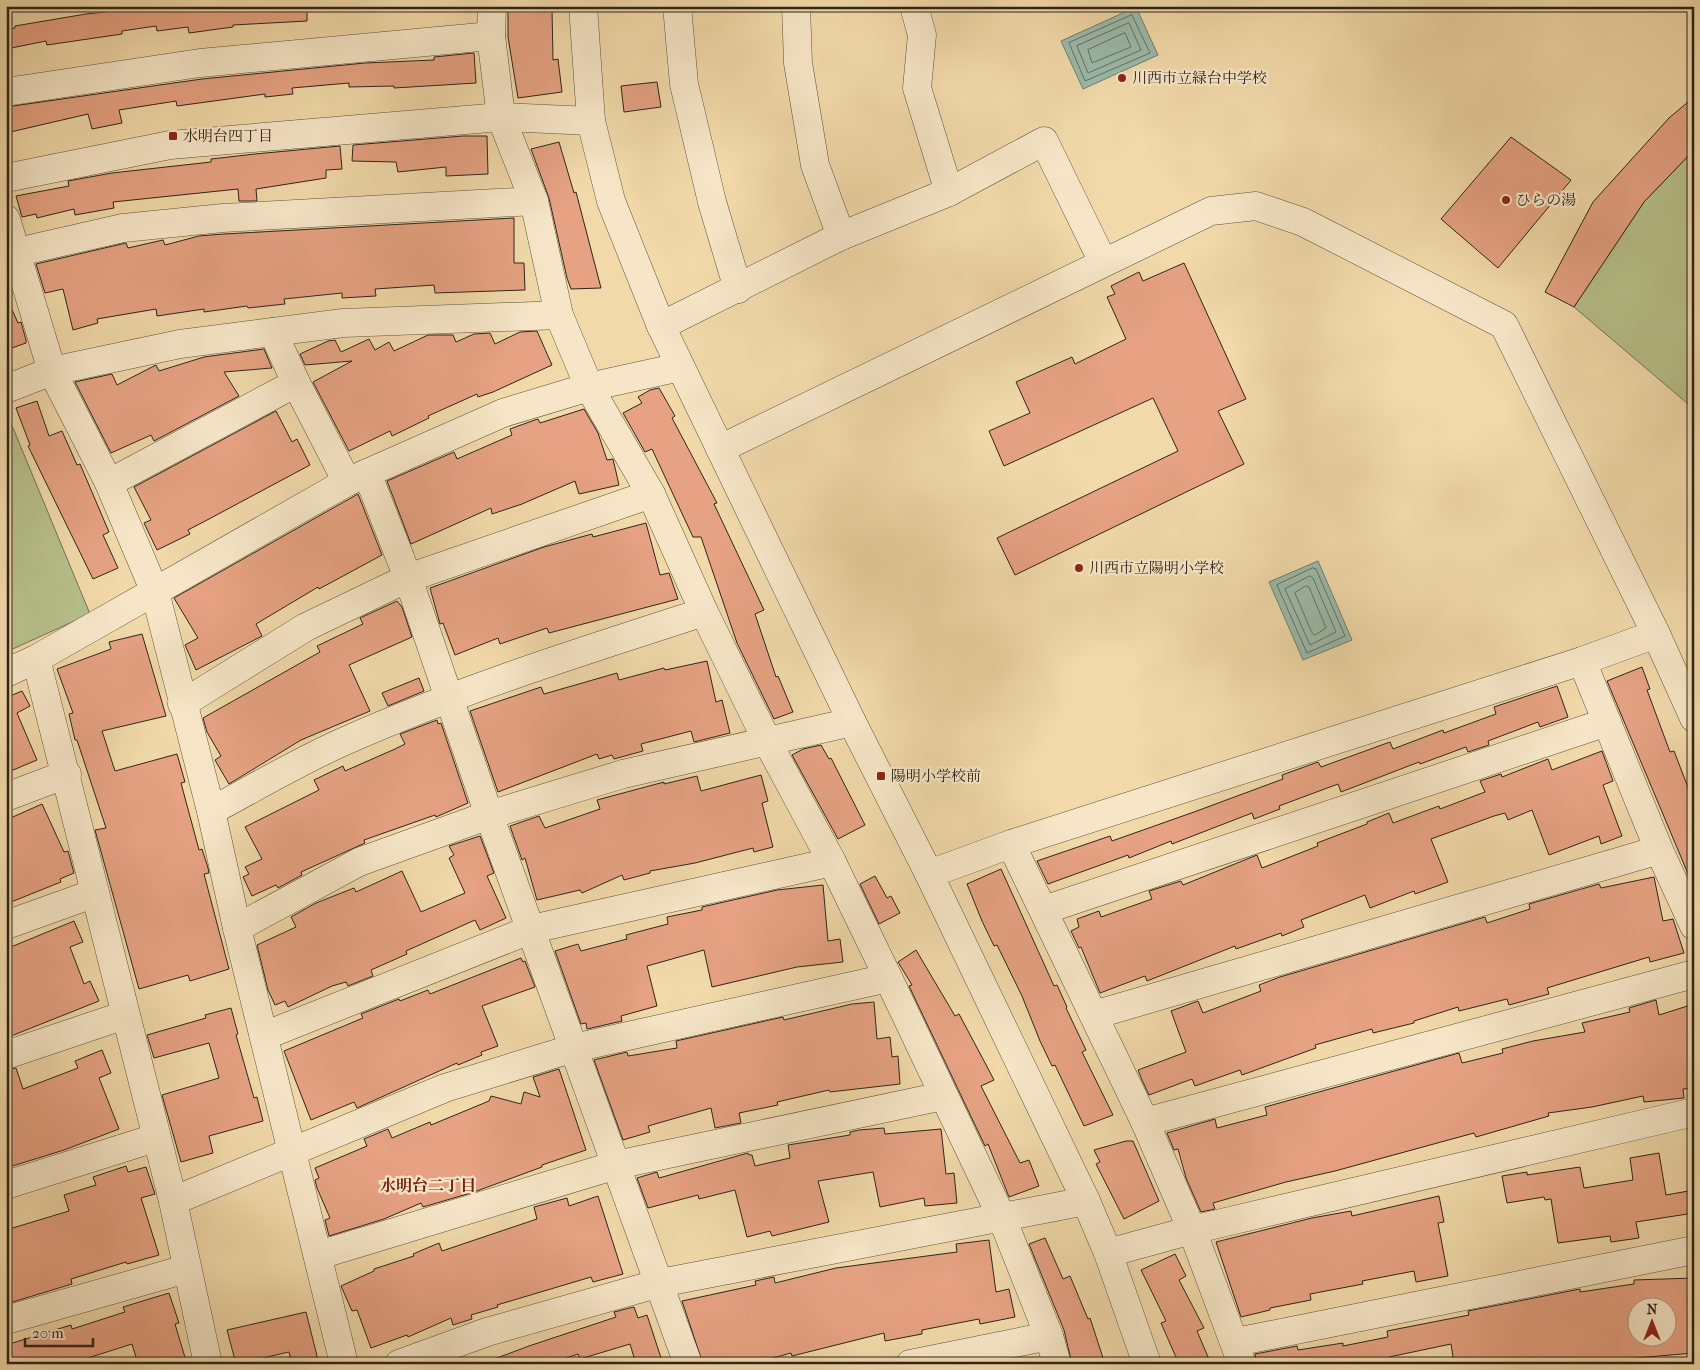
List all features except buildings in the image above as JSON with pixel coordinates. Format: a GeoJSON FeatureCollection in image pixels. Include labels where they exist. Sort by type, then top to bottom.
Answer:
{"type":"FeatureCollection","features":[{"type":"Feature","properties":{"kind":"street"},"geometry":{"type":"LineString","coordinates":[[492,6],[491,36],[501,117],[534,201],[560,315],[590,387],[651,494],[704,612],[767,740],[832,862],[1002,1218],[1049,1336],[1057,1364]]}},
{"type":"Feature","properties":{"kind":"street"},"geometry":{"type":"LineString","coordinates":[[583,6],[591,121],[611,201],[661,326],[1086,1201],[1108,1253],[1147,1364]]}},
{"type":"Feature","properties":{"kind":"street"},"geometry":{"type":"LineString","coordinates":[[677,6],[684,84],[712,202],[738,289]]}},
{"type":"Feature","properties":{"kind":"street"},"geometry":{"type":"LineString","coordinates":[[796,6],[798,63],[815,165],[841,236]]}},
{"type":"Feature","properties":{"kind":"street"},"geometry":{"type":"LineString","coordinates":[[914,6],[922,35],[917,88],[949,192]]}},
{"type":"Feature","properties":{"kind":"street"},"geometry":{"type":"LineString","coordinates":[[6,92],[200,63],[491,36]]}},
{"type":"Feature","properties":{"kind":"street"},"geometry":{"type":"LineString","coordinates":[[6,178],[170,145],[501,117],[591,121]]}},
{"type":"Feature","properties":{"kind":"street"},"geometry":{"type":"LineString","coordinates":[[661,326],[841,236],[949,192],[1044,141],[1103,262]]}},
{"type":"Feature","properties":{"kind":"street"},"geometry":{"type":"LineString","coordinates":[[18,252],[123,228],[205,220],[534,201]]}},
{"type":"Feature","properties":{"kind":"street"},"geometry":{"type":"LineString","coordinates":[[720,449],[1211,211],[1256,206],[1303,222],[1504,325],[1656,634],[1694,718]]}},
{"type":"Feature","properties":{"kind":"street"},"geometry":{"type":"LineString","coordinates":[[6,219],[18,252],[52,371],[109,483],[155,592],[182,704],[211,811],[236,928],[319,1256],[344,1364]]}},
{"type":"Feature","properties":{"kind":"street"},"geometry":{"type":"LineString","coordinates":[[6,389],[52,371],[180,344],[343,323],[560,315]]}},
{"type":"Feature","properties":{"kind":"street"},"geometry":{"type":"LineString","coordinates":[[273,332],[296,383],[357,478],[408,578],[489,815],[660,1282],[688,1364]]}},
{"type":"Feature","properties":{"kind":"street"},"geometry":{"type":"LineString","coordinates":[[6,673],[36,659],[357,478],[503,413],[590,387],[680,367]]}},
{"type":"Feature","properties":{"kind":"street"},"geometry":{"type":"LineString","coordinates":[[109,483],[296,383]]}},
{"type":"Feature","properties":{"kind":"street"},"geometry":{"type":"LineString","coordinates":[[182,704],[306,627],[408,578],[651,494]]}},
{"type":"Feature","properties":{"kind":"street"},"geometry":{"type":"LineString","coordinates":[[211,811],[344,741],[449,698],[544,664],[704,612]]}},
{"type":"Feature","properties":{"kind":"street"},"geometry":{"type":"LineString","coordinates":[[928,874],[1011,844],[1582,661],[1656,634]]}},
{"type":"Feature","properties":{"kind":"street"},"geometry":{"type":"LineString","coordinates":[[36,659],[172,1201],[208,1364]]}},
{"type":"Feature","properties":{"kind":"street"},"geometry":{"type":"LineString","coordinates":[[1582,661],[1659,850],[1694,926]]}},
{"type":"Feature","properties":{"kind":"street"},"geometry":{"type":"LineString","coordinates":[[236,928],[359,862],[489,815],[622,774],[852,722]]}},
{"type":"Feature","properties":{"kind":"street"},"geometry":{"type":"LineString","coordinates":[[1044,910],[1607,722]]}},
{"type":"Feature","properties":{"kind":"street"},"geometry":{"type":"LineString","coordinates":[[6,797],[66,774]]}},
{"type":"Feature","properties":{"kind":"street"},"geometry":{"type":"LineString","coordinates":[[1011,844],[1145,1122],[1192,1230],[1239,1353],[1694,1250]]}},
{"type":"Feature","properties":{"kind":"street"},"geometry":{"type":"LineString","coordinates":[[1094,1016],[1659,850]]}},
{"type":"Feature","properties":{"kind":"street"},"geometry":{"type":"LineString","coordinates":[[264,1036],[532,929],[832,862]]}},
{"type":"Feature","properties":{"kind":"street"},"geometry":{"type":"LineString","coordinates":[[6,926],[95,893]]}},
{"type":"Feature","properties":{"kind":"street"},"geometry":{"type":"LineString","coordinates":[[1145,1122],[1694,974]]}},
{"type":"Feature","properties":{"kind":"street"},"geometry":{"type":"LineString","coordinates":[[172,1201],[445,1088],[574,1048],[888,978]]}},
{"type":"Feature","properties":{"kind":"street"},"geometry":{"type":"LineString","coordinates":[[6,1055],[125,1015]]}},
{"type":"Feature","properties":{"kind":"street"},"geometry":{"type":"LineString","coordinates":[[319,1256],[616,1165],[943,1096]]}},
{"type":"Feature","properties":{"kind":"street"},"geometry":{"type":"LineString","coordinates":[[1108,1253],[1192,1230],[1694,1112]]}},
{"type":"Feature","properties":{"kind":"street"},"geometry":{"type":"LineString","coordinates":[[6,1186],[155,1138]]}},
{"type":"Feature","properties":{"kind":"street"},"geometry":{"type":"LineString","coordinates":[[398,1364],[486,1332],[660,1282],[1086,1201]]}},
{"type":"Feature","properties":{"kind":"street"},"geometry":{"type":"LineString","coordinates":[[6,1320],[186,1269]]}},
{"type":"Feature","properties":{"kind":"street"},"geometry":{"type":"LineString","coordinates":[[910,1364],[1049,1336]]}},
{"type":"Feature","properties":{"kind":"green space"},"geometry":{"type":"Polygon","coordinates":[[[1694,150],[1694,409],[1574,307],[1644,202],[1694,150]]]}},
{"type":"Feature","properties":{"kind":"green space"},"geometry":{"type":"Polygon","coordinates":[[[6,411],[90,614],[6,652],[6,411]]]}},
{"type":"Feature","properties":{"kind":"water"},"geometry":{"type":"Polygon","coordinates":[[[1136,7],[1158,55],[1083,89],[1061,41],[1136,7]]]}},
{"type":"Feature","properties":{"kind":"water"},"geometry":{"type":"Polygon","coordinates":[[[1318,561],[1352,640],[1303,660],[1269,582],[1318,561]]]}},
{"type":"Feature","properties":{"kind":"place","name":"川西市立緑台中学校"},"geometry":{"type":"Point","coordinates":[1122,78]}},
{"type":"Feature","properties":{"kind":"place","name":"水明台四丁目"},"geometry":{"type":"Point","coordinates":[173,136]}},
{"type":"Feature","properties":{"kind":"place","name":"ひらの湯"},"geometry":{"type":"Point","coordinates":[1506,200]}},
{"type":"Feature","properties":{"kind":"place","name":"川西市立陽明小学校"},"geometry":{"type":"Point","coordinates":[1079,568]}},
{"type":"Feature","properties":{"kind":"place","name":"陽明小学校前"},"geometry":{"type":"Point","coordinates":[881,776]}},
{"type":"Feature","properties":{"kind":"district","name":"水明台二丁目"},"geometry":{"type":"Point","coordinates":[428,1185]}}]}
